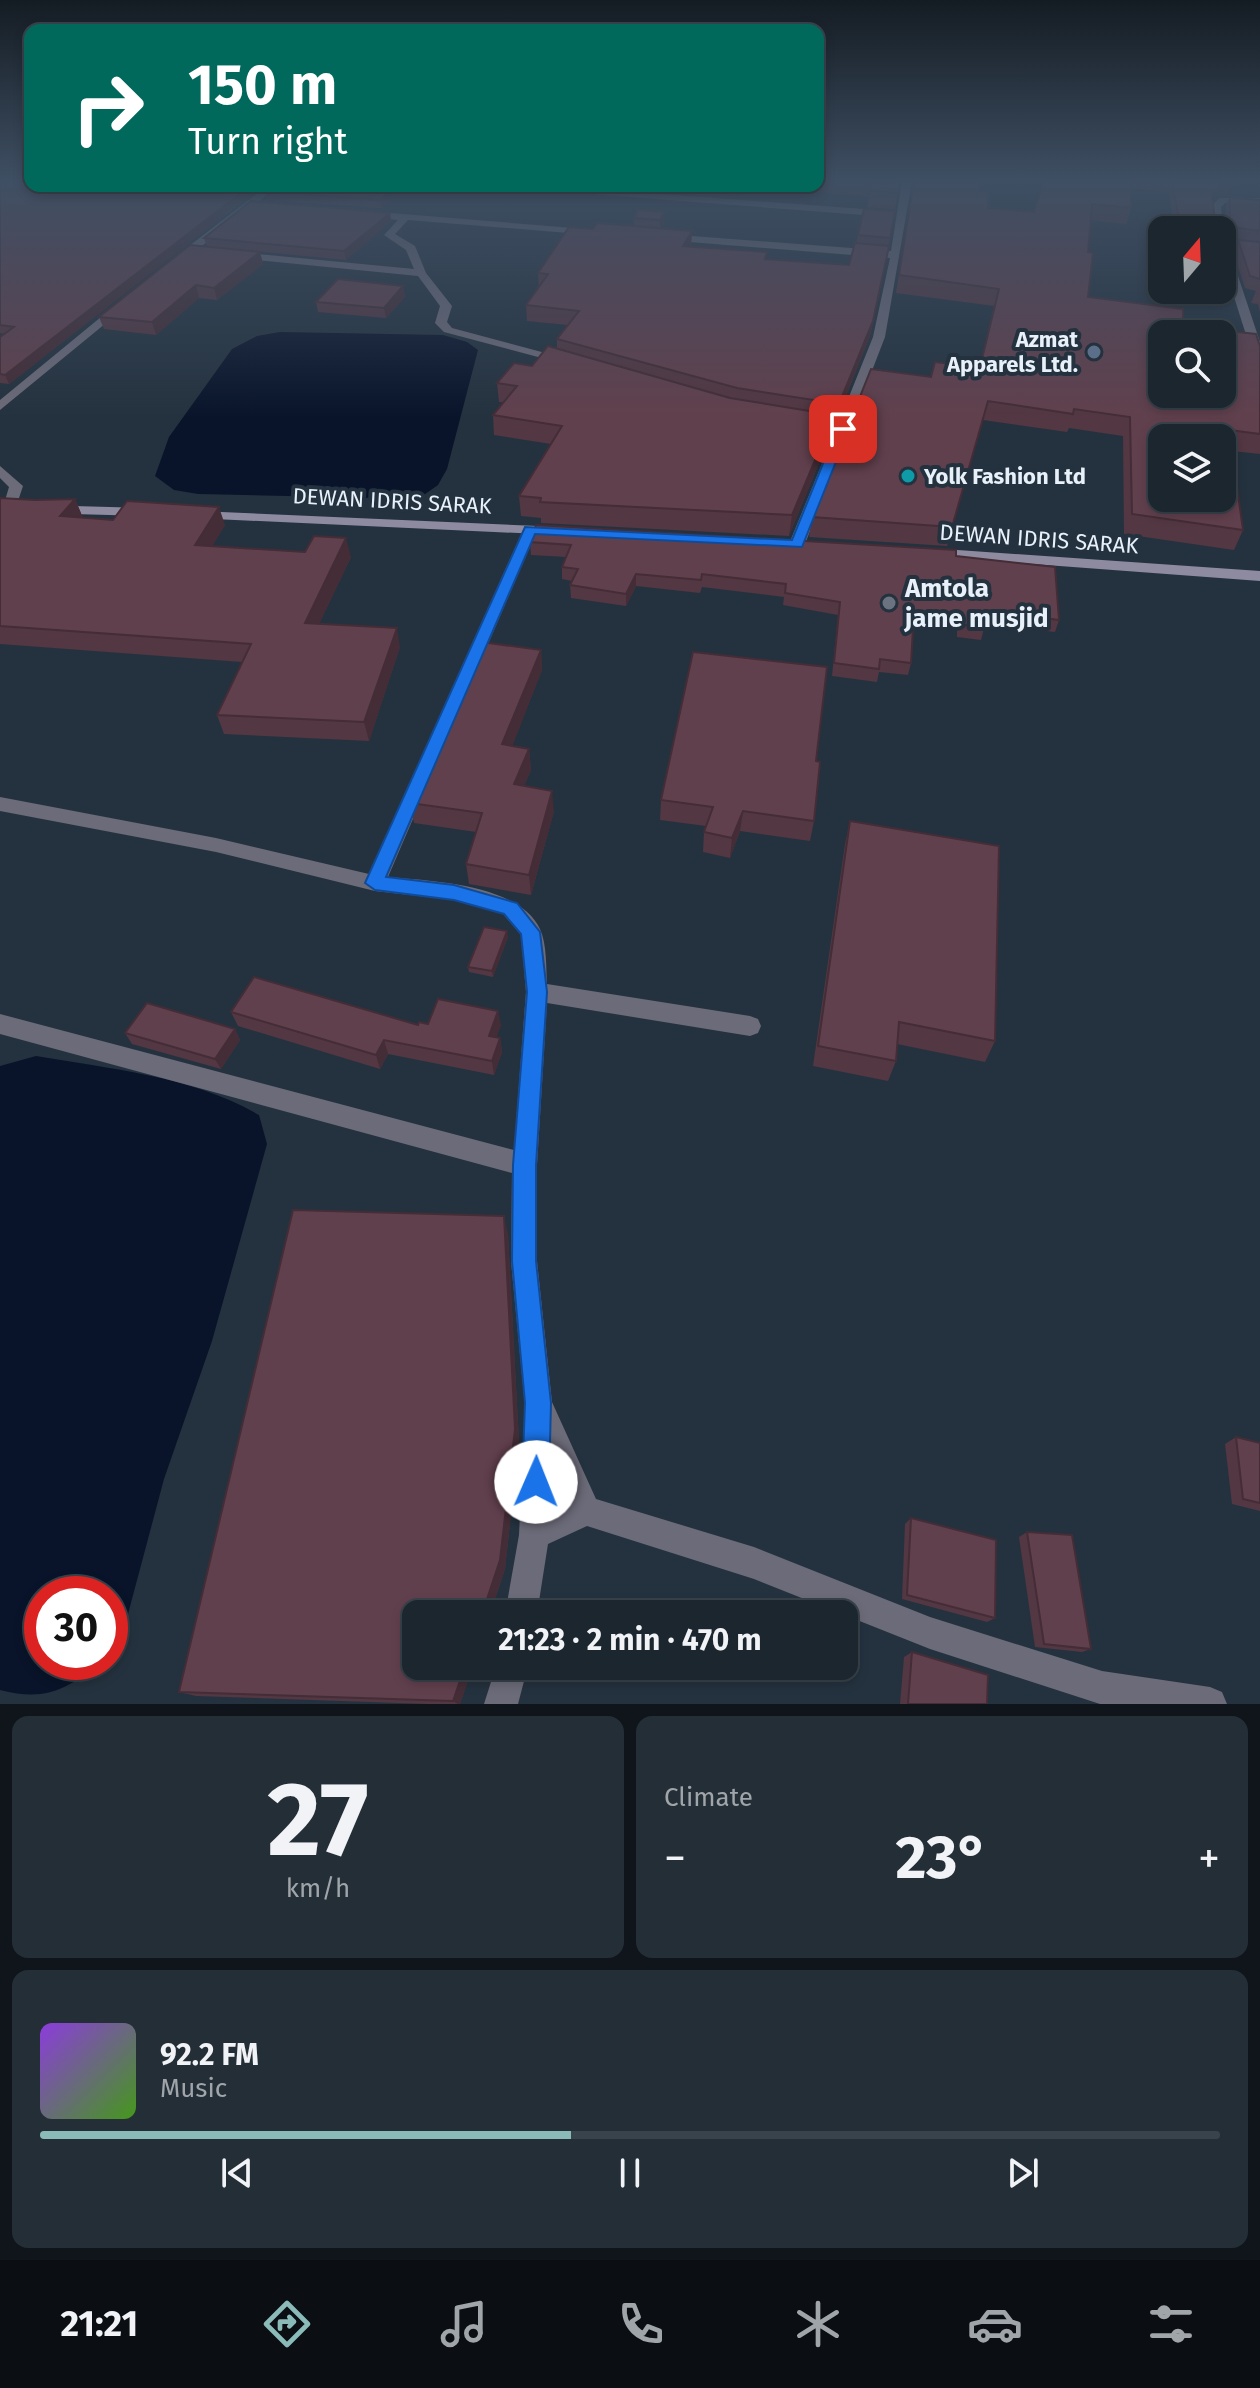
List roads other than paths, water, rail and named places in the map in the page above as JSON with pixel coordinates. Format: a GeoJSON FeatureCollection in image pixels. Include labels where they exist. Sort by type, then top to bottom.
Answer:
{"type":"FeatureCollection","features":[{"type":"Feature","properties":{"kind":"main road","name":"DEWAN IDRIS SARAK"},"geometry":{"type":"LineString","coordinates":[[5,508],[577,532]]}},
{"type":"Feature","properties":{"kind":"main road","name":"DEWAN IDRIS SARAK"},"geometry":{"type":"LineString","coordinates":[[916,552],[1260,576]]}},
{"type":"Feature","properties":{"kind":"street"},"geometry":{"type":"LineString","coordinates":[[166,269],[177,261]]}},
{"type":"Feature","properties":{"kind":"street"},"geometry":{"type":"LineString","coordinates":[[294,261],[421,273]]}},
{"type":"Feature","properties":{"kind":"street"},"geometry":{"type":"LineString","coordinates":[[416,261],[421,273],[446,306],[441,323],[448,330],[571,364]]}},
{"type":"Feature","properties":{"kind":"street"},"geometry":{"type":"LineString","coordinates":[[797,544],[879,337],[895,261]]}},
{"type":"Feature","properties":{"kind":"street"},"geometry":{"type":"LineString","coordinates":[[1236,272],[1260,360]]}},
{"type":"Feature","properties":{"kind":"street"},"geometry":{"type":"LineString","coordinates":[[0,406],[131,297]]}},
{"type":"Feature","properties":{"kind":"street"},"geometry":{"type":"LineString","coordinates":[[797,421],[843,429]]}},
{"type":"Feature","properties":{"kind":"street"},"geometry":{"type":"LineString","coordinates":[[0,470],[16,486],[5,508]]}},
{"type":"Feature","properties":{"kind":"street"},"geometry":{"type":"LineString","coordinates":[[375,883],[530,530]]}},
{"type":"Feature","properties":{"kind":"street"},"geometry":{"type":"LineString","coordinates":[[0,804],[216,845],[375,883],[454,892],[510,908],[531,932],[537,992],[525,1165],[524,1261],[538,1403],[534,1535],[523,1600]]}},
{"type":"Feature","properties":{"kind":"street"},"geometry":{"type":"LineString","coordinates":[[537,992],[750,1026]]}},
{"type":"Feature","properties":{"kind":"street"},"geometry":{"type":"LineString","coordinates":[[0,1024],[525,1165]]}},
{"type":"Feature","properties":{"kind":"street"},"geometry":{"type":"LineString","coordinates":[[538,1403],[586,1511]]}},
{"type":"Feature","properties":{"kind":"street"},"geometry":{"type":"LineString","coordinates":[[534,1535],[586,1511],[754,1563],[930,1633],[1102,1688],[1210,1704]]}},
{"type":"Feature","properties":{"kind":"street"},"geometry":{"type":"LineString","coordinates":[[501,1704],[508,1680]]}},
{"type":"Feature","properties":{"kind":"water"},"geometry":{"type":"Polygon","coordinates":[[[280,332],[443,335],[467,342],[478,350],[447,469],[438,485],[418,499],[198,494],[174,490],[155,476],[169,437],[232,349],[257,336],[280,332]]]}},
{"type":"Feature","properties":{"kind":"water"},"geometry":{"type":"Polygon","coordinates":[[[36,1056],[179,1083],[206,1091],[259,1115],[267,1144],[212,1341],[164,1479],[128,1614],[128,1576],[24,1576],[24,1680],[76,1680],[43,1694],[0,1690],[0,1066],[36,1056]]]}},
{"type":"Feature","properties":{"kind":"place","name":"Azmat Apparels Ltd."},"geometry":{"type":"Point","coordinates":[1094,352]}},
{"type":"Feature","properties":{"kind":"place","name":"Yolk Fashion Ltd"},"geometry":{"type":"Point","coordinates":[908,476]}},
{"type":"Feature","properties":{"kind":"place","name":"Amtola jame musjid"},"geometry":{"type":"Point","coordinates":[889,603]}}]}
